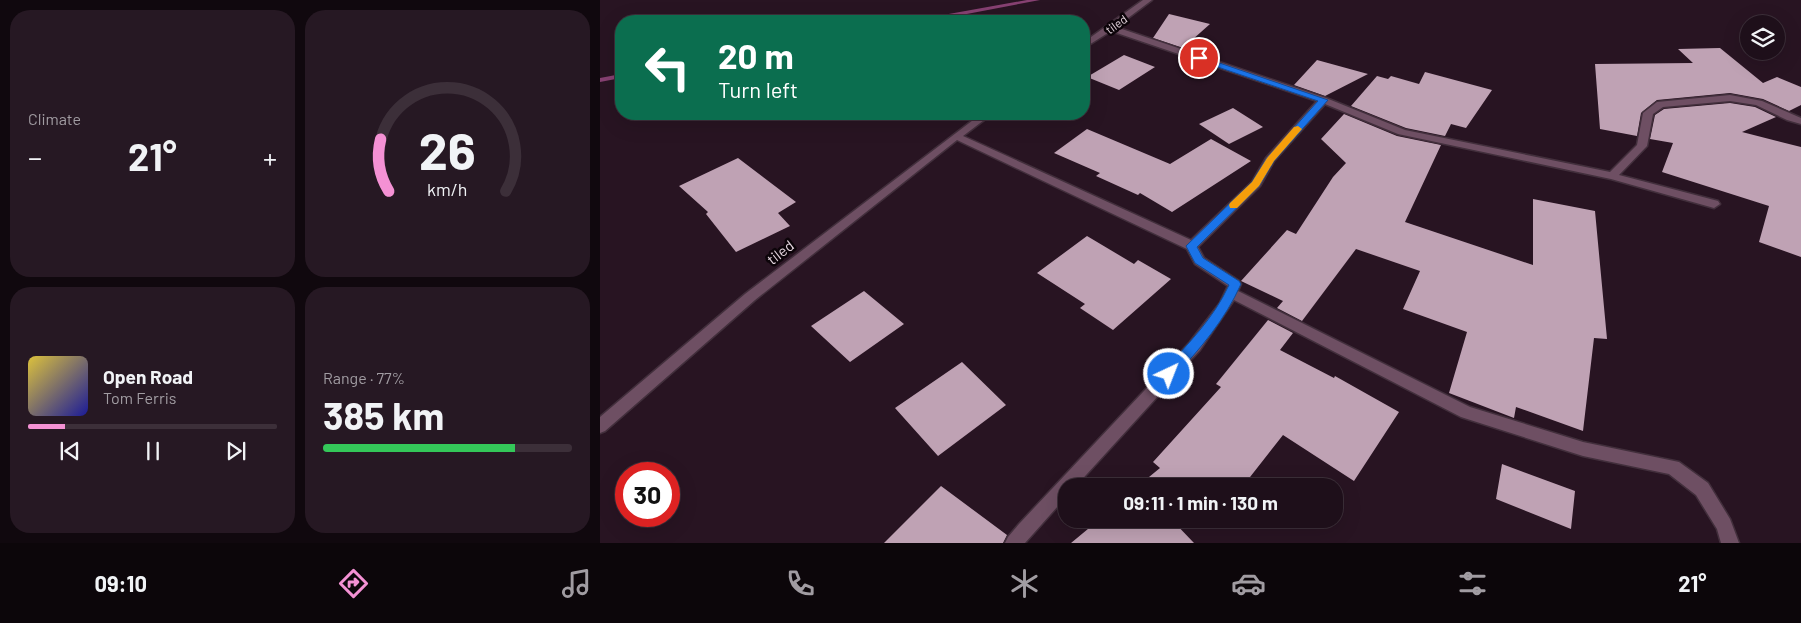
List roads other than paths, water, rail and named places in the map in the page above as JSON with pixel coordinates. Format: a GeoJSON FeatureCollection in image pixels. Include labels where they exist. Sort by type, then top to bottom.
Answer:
{"type":"FeatureCollection","features":[{"type":"Feature","properties":{"kind":"street","name":"tiled"},"geometry":{"type":"LineString","coordinates":[[1090,42],[1148,0]]}},
{"type":"Feature","properties":{"kind":"street"},"geometry":{"type":"LineString","coordinates":[[1111,28],[1323,100],[1402,132],[1612,176],[1714,204]]}},
{"type":"Feature","properties":{"kind":"street"},"geometry":{"type":"LineString","coordinates":[[1612,176],[1642,146],[1648,113],[1660,104],[1730,98],[1759,103],[1790,118],[1801,121]]}},
{"type":"Feature","properties":{"kind":"street"},"geometry":{"type":"LineString","coordinates":[[1192,246],[1256,184],[1270,160],[1323,100]]}},
{"type":"Feature","properties":{"kind":"street","name":"tiled"},"geometry":{"type":"LineString","coordinates":[[600,426],[750,297],[979,120]]}},
{"type":"Feature","properties":{"kind":"street"},"geometry":{"type":"LineString","coordinates":[[956,136],[1192,246],[1199,261],[1235,284],[1226,305],[1195,346],[1014,543]]}},
{"type":"Feature","properties":{"kind":"street"},"geometry":{"type":"LineString","coordinates":[[1231,293],[1466,412],[1583,449],[1673,467],[1702,489],[1724,525],[1730,543]]}},
{"type":"Feature","properties":{"kind":"waterway"},"geometry":{"type":"LineString","coordinates":[[954,15],[1037,0]]}},
{"type":"Feature","properties":{"kind":"waterway"},"geometry":{"type":"LineString","coordinates":[[600,80],[615,77]]}}]}
